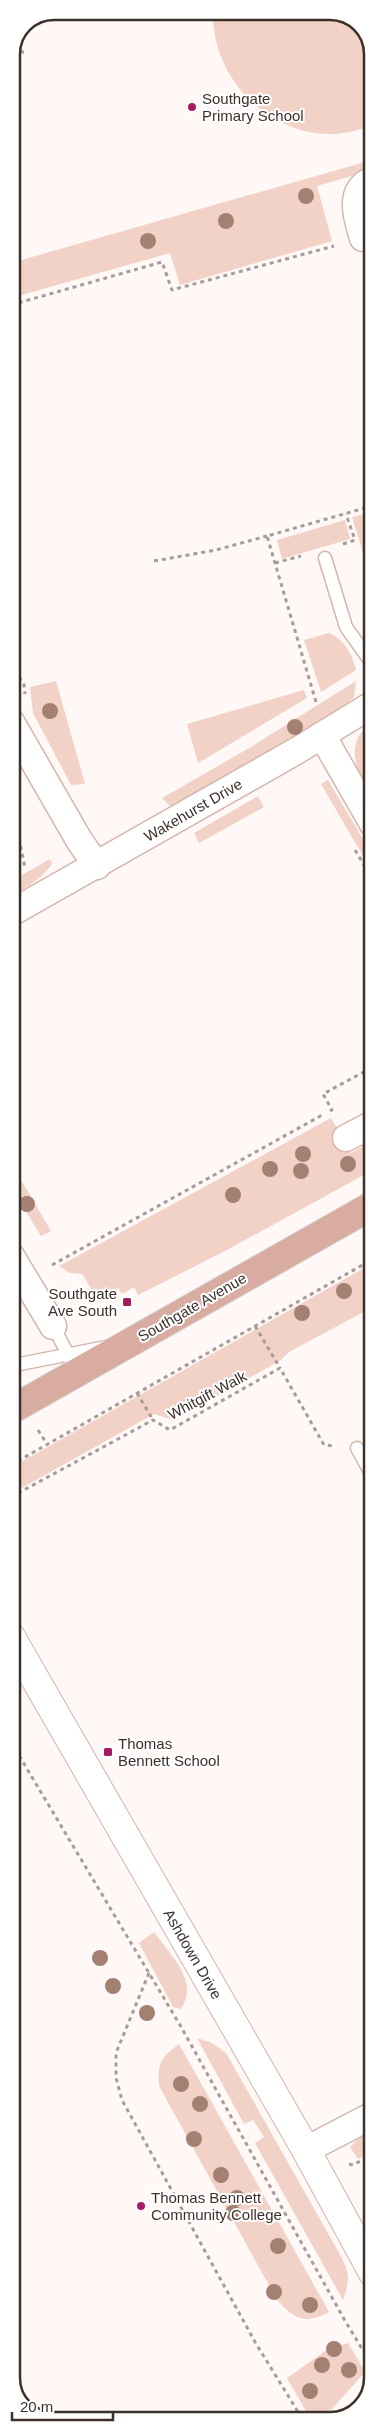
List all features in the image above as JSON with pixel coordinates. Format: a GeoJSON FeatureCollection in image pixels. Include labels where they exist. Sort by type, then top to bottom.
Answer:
{"type":"FeatureCollection","features":[{"type":"Feature","properties":{"kind":"main road","name":"Southgate Avenue"},"geometry":{"type":"LineString","coordinates":[[20,1404],[73,1362],[132,1342],[364,1210]]}},
{"type":"Feature","properties":{"kind":"street"},"geometry":{"type":"LineString","coordinates":[[363,238],[357,217],[356,196],[364,185]]}},
{"type":"Feature","properties":{"kind":"street","name":"Wakehurst Drive"},"geometry":{"type":"LineString","coordinates":[[20,908],[97,866],[364,709]]}},
{"type":"Feature","properties":{"kind":"street"},"geometry":{"type":"LineString","coordinates":[[322,735],[364,810]]}},
{"type":"Feature","properties":{"kind":"street"},"geometry":{"type":"LineString","coordinates":[[20,738],[79,840],[97,866]]}},
{"type":"Feature","properties":{"kind":"street"},"geometry":{"type":"LineString","coordinates":[[346,1138],[364,1129]]}},
{"type":"Feature","properties":{"kind":"street"},"geometry":{"type":"LineString","coordinates":[[20,1270],[53,1326]]}},
{"type":"Feature","properties":{"kind":"street","name":"Ashdown Drive"},"geometry":{"type":"LineString","coordinates":[[20,1650],[306,2150],[364,2256]]}},
{"type":"Feature","properties":{"kind":"street"},"geometry":{"type":"LineString","coordinates":[[306,2150],[364,2120]]}},
{"type":"Feature","properties":{"kind":"lane"},"geometry":{"type":"LineString","coordinates":[[324,558],[346,627],[364,653]]}},
{"type":"Feature","properties":{"kind":"lane"},"geometry":{"type":"LineString","coordinates":[[20,1364],[73,1362],[53,1326]]}},
{"type":"Feature","properties":{"kind":"lane"},"geometry":{"type":"LineString","coordinates":[[357,1448],[364,1460]]}},
{"type":"Feature","properties":{"kind":"path"},"geometry":{"type":"LineString","coordinates":[[20,52],[26,52]]}},
{"type":"Feature","properties":{"kind":"path"},"geometry":{"type":"LineString","coordinates":[[20,302],[162,262],[172,290],[363,238]]}},
{"type":"Feature","properties":{"kind":"path"},"geometry":{"type":"LineString","coordinates":[[154,561],[216,550],[364,508]]}},
{"type":"Feature","properties":{"kind":"path"},"geometry":{"type":"LineString","coordinates":[[267,536],[316,702]]}},
{"type":"Feature","properties":{"kind":"path"},"geometry":{"type":"LineString","coordinates":[[20,843],[25,868]]}},
{"type":"Feature","properties":{"kind":"path"},"geometry":{"type":"LineString","coordinates":[[26,1280],[332,1110],[322,1094],[364,1071]]}},
{"type":"Feature","properties":{"kind":"path"},"geometry":{"type":"LineString","coordinates":[[20,1460],[364,1264]]}},
{"type":"Feature","properties":{"kind":"path"},"geometry":{"type":"LineString","coordinates":[[255,1326],[324,1445],[357,1448]]}},
{"type":"Feature","properties":{"kind":"path","name":"Whitgift Walk"},"geometry":{"type":"LineString","coordinates":[[20,1493],[153,1420],[170,1430],[280,1368]]}},
{"type":"Feature","properties":{"kind":"path"},"geometry":{"type":"LineString","coordinates":[[138,1393],[153,1420]]}},
{"type":"Feature","properties":{"kind":"path"},"geometry":{"type":"LineString","coordinates":[[20,1755],[149,1972],[364,2352]]}},
{"type":"Feature","properties":{"kind":"path"},"geometry":{"type":"LineString","coordinates":[[149,1972],[116,2053],[116,2078],[122,2100],[255,2342],[298,2412]]}},
{"type":"Feature","properties":{"kind":"shaded area"},"geometry":{"type":"Polygon","coordinates":[[[214,20],[332,20],[347,25],[357,33],[364,50],[364,128],[333,134],[304,131],[282,123],[262,111],[245,95],[231,77],[221,57],[214,20]]]}},
{"type":"Feature","properties":{"kind":"shaded area"},"geometry":{"type":"Polygon","coordinates":[[[364,162],[364,172],[317,186],[332,241],[180,285],[170,253],[20,295],[20,260],[364,162]]]}},
{"type":"Feature","properties":{"kind":"shaded area"},"geometry":{"type":"Polygon","coordinates":[[[364,514],[364,556],[352,517],[364,514]]]}},
{"type":"Feature","properties":{"kind":"shaded area"},"geometry":{"type":"Polygon","coordinates":[[[345,520],[350,539],[282,559],[277,540],[345,520]]]}},
{"type":"Feature","properties":{"kind":"shaded area"},"geometry":{"type":"Polygon","coordinates":[[[329,633],[340,640],[347,648],[356,670],[321,692],[304,640],[329,633]]]}},
{"type":"Feature","properties":{"kind":"shaded area"},"geometry":{"type":"Polygon","coordinates":[[[56,681],[85,784],[71,785],[33,713],[30,687],[56,681]]]}},
{"type":"Feature","properties":{"kind":"shaded area"},"geometry":{"type":"Polygon","coordinates":[[[356,681],[354,697],[344,706],[275,749],[172,808],[162,798],[251,747],[356,681]]]}},
{"type":"Feature","properties":{"kind":"shaded area"},"geometry":{"type":"Polygon","coordinates":[[[304,690],[307,698],[198,763],[187,724],[304,690]]]}},
{"type":"Feature","properties":{"kind":"shaded area"},"geometry":{"type":"Polygon","coordinates":[[[363,731],[364,785],[355,760],[357,740],[363,731]]]}},
{"type":"Feature","properties":{"kind":"shaded area"},"geometry":{"type":"Polygon","coordinates":[[[328,780],[364,841],[364,858],[321,784],[328,780]]]}},
{"type":"Feature","properties":{"kind":"shaded area"},"geometry":{"type":"Polygon","coordinates":[[[258,796],[264,807],[199,843],[194,833],[258,796]]]}},
{"type":"Feature","properties":{"kind":"shaded area"},"geometry":{"type":"Polygon","coordinates":[[[50,859],[52,864],[43,874],[20,891],[20,876],[50,859]]]}},
{"type":"Feature","properties":{"kind":"shaded area"},"geometry":{"type":"Polygon","coordinates":[[[331,1118],[351,1153],[364,1146],[364,1175],[227,1250],[138,1295],[134,1287],[122,1294],[118,1288],[97,1298],[82,1274],[70,1273],[59,1266],[331,1118]]]}},
{"type":"Feature","properties":{"kind":"shaded area"},"geometry":{"type":"Polygon","coordinates":[[[20,1178],[51,1231],[41,1236],[20,1202],[20,1178]]]}},
{"type":"Feature","properties":{"kind":"shaded area"},"geometry":{"type":"Polygon","coordinates":[[[364,1268],[364,1312],[289,1352],[281,1360],[174,1420],[154,1414],[20,1489],[20,1463],[364,1268]]]}},
{"type":"Feature","properties":{"kind":"shaded area"},"geometry":{"type":"Polygon","coordinates":[[[154,1932],[175,1959],[185,1978],[187,1988],[186,1999],[181,2009],[173,2007],[139,1943],[154,1932]]]}},
{"type":"Feature","properties":{"kind":"shaded area"},"geometry":{"type":"Polygon","coordinates":[[[197,2038],[212,2043],[226,2053],[338,2251],[348,2275],[343,2300],[255,2143],[264,2137],[253,2120],[244,2124],[197,2038]]]}},
{"type":"Feature","properties":{"kind":"shaded area"},"geometry":{"type":"Polygon","coordinates":[[[179,2044],[329,2312],[313,2318],[300,2318],[289,2312],[277,2300],[159,2086],[159,2071],[162,2061],[179,2044]]]}},
{"type":"Feature","properties":{"kind":"shaded area"},"geometry":{"type":"Polygon","coordinates":[[[364,2134],[364,2156],[358,2159],[350,2147],[364,2134]]]}},
{"type":"Feature","properties":{"kind":"shaded area"},"geometry":{"type":"Polygon","coordinates":[[[348,2343],[364,2373],[329,2412],[306,2412],[287,2378],[328,2349],[348,2343]]]}},
{"type":"Feature","properties":{"kind":"place","name":"Southgate Primary School"},"geometry":{"type":"Point","coordinates":[192,107]}},
{"type":"Feature","properties":{"kind":"place","name":"Southgate Ave South"},"geometry":{"type":"Point","coordinates":[127,1302]}},
{"type":"Feature","properties":{"kind":"place","name":"Thomas Bennett School"},"geometry":{"type":"Point","coordinates":[108,1752]}},
{"type":"Feature","properties":{"kind":"place","name":"Thomas Bennett Community College"},"geometry":{"type":"Point","coordinates":[141,2206]}}]}
